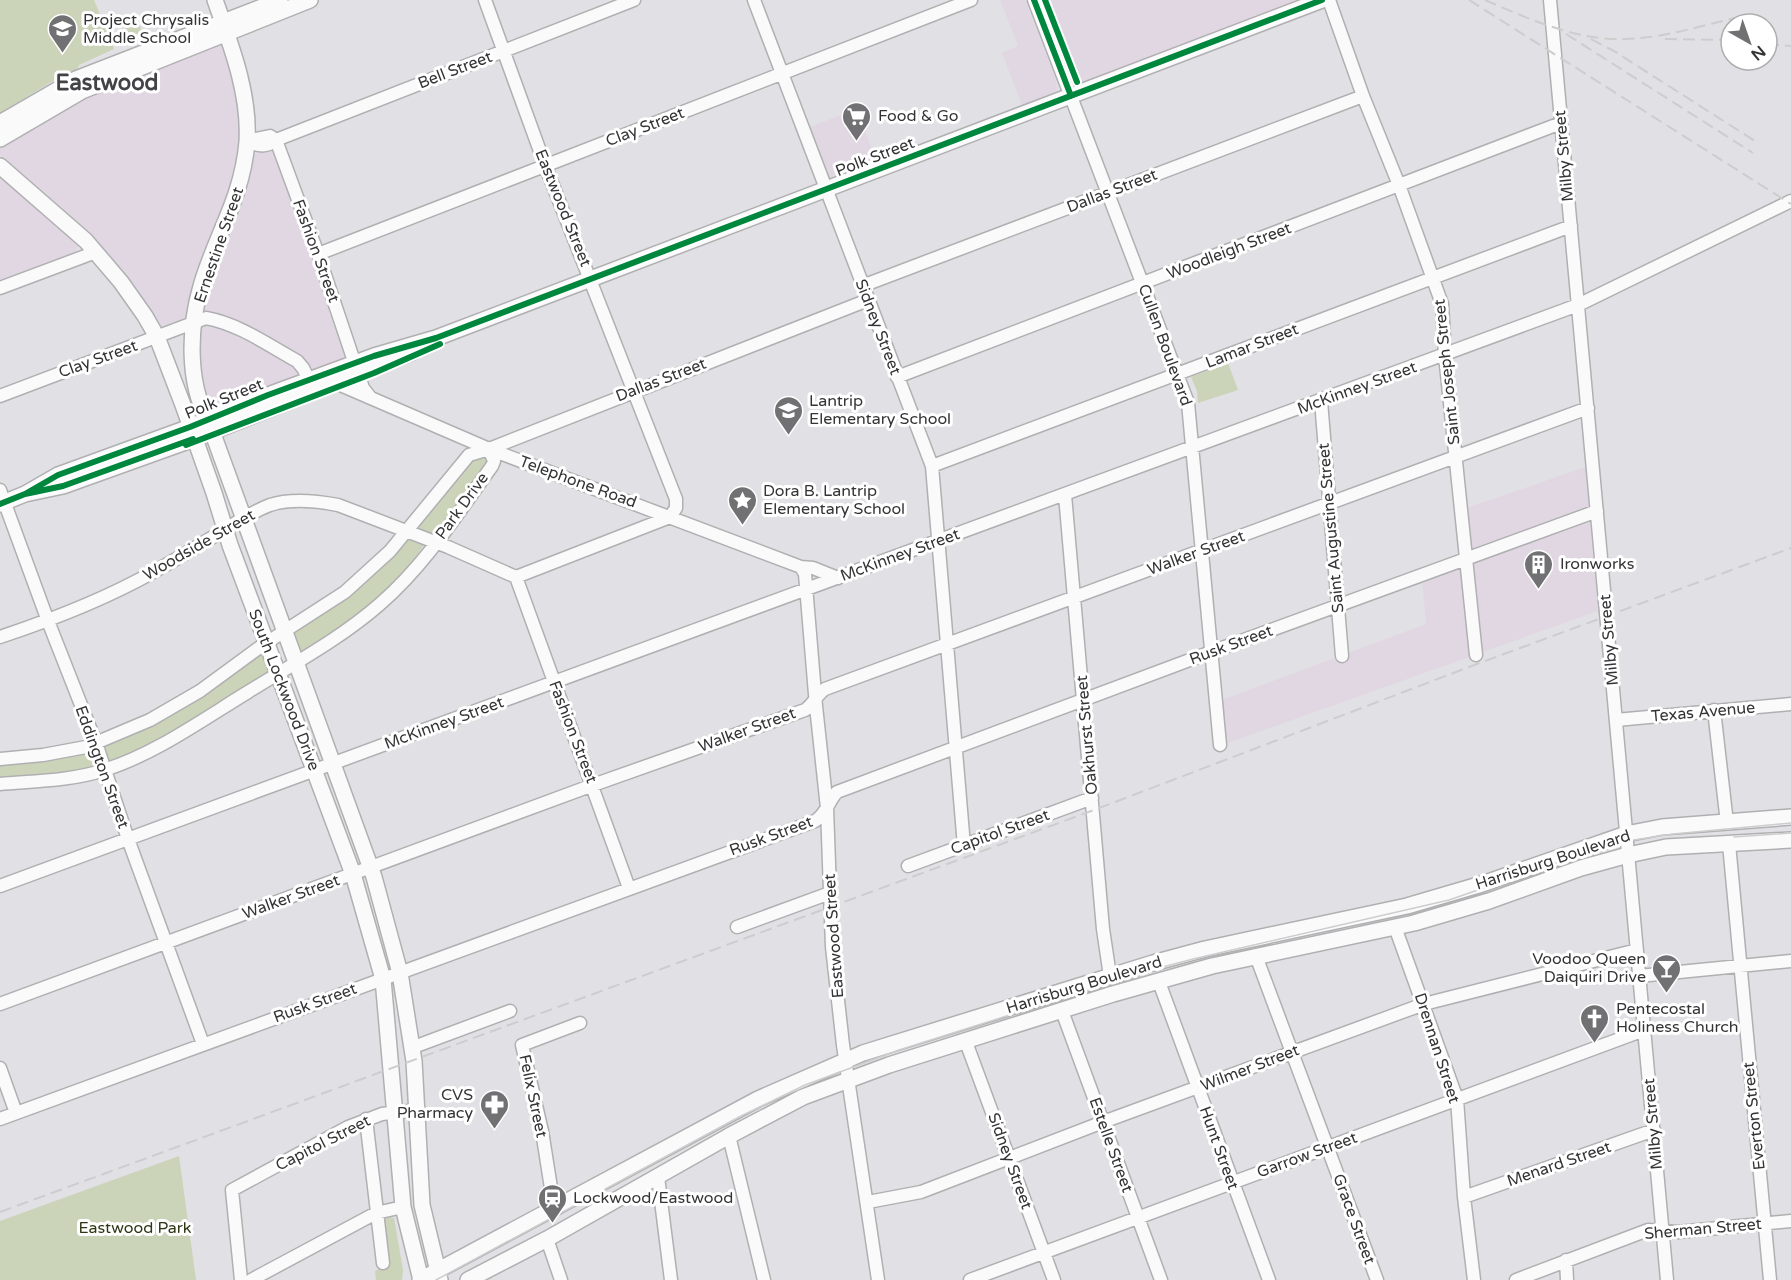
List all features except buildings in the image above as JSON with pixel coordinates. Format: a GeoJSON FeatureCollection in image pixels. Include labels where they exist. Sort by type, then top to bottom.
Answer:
{"type":"FeatureCollection","features":[{"type":"Feature","properties":{"kind":"main road","name":"Ernestine Street"},"geometry":{"type":"LineString","coordinates":[[210,426],[202,409],[193,372],[195,322],[201,286],[242,179],[247,141],[242,86],[215,0]]}},
{"type":"Feature","properties":{"kind":"main road"},"geometry":{"type":"LineString","coordinates":[[225,28],[280,0]]}},
{"type":"Feature","properties":{"kind":"main road"},"geometry":{"type":"LineString","coordinates":[[0,123],[76,79],[101,76],[225,28],[310,0]]}},
{"type":"Feature","properties":{"kind":"main road","name":"Polk Street"},"geometry":{"type":"LineString","coordinates":[[1,498],[25,494],[58,475],[192,433],[357,368],[399,358],[436,338],[1322,0]]}},
{"type":"Feature","properties":{"kind":"main road"},"geometry":{"type":"LineString","coordinates":[[0,139],[82,91],[101,76]]}},
{"type":"Feature","properties":{"kind":"main road","name":"South Lockwood Drive"},"geometry":{"type":"LineString","coordinates":[[0,166],[60,216],[96,252],[121,282],[157,337],[230,545],[354,874],[382,979],[403,1207],[420,1280]]}},
{"type":"Feature","properties":{"kind":"main road","name":"Polk Street"},"geometry":{"type":"LineString","coordinates":[[312,385],[336,383],[357,368]]}},
{"type":"Feature","properties":{"kind":"main road","name":"South Lockwood Drive"},"geometry":{"type":"LineString","coordinates":[[210,426],[371,868],[400,973],[414,1061],[422,1205],[438,1275]]}},
{"type":"Feature","properties":{"kind":"main road","name":"Harrisburg Boulevard"},"geometry":{"type":"LineString","coordinates":[[420,1280],[438,1275],[758,1099],[846,1060],[1110,976],[1205,949],[1407,906],[1482,884],[1626,834],[1662,827],[1791,817]]}},
{"type":"Feature","properties":{"kind":"main road","name":"Harrisburg Boulevard"},"geometry":{"type":"LineString","coordinates":[[468,1280],[547,1239],[729,1136],[803,1097],[849,1079],[1113,994],[1212,966],[1395,927],[1489,901],[1581,868],[1628,855],[1666,848],[1791,840]]}},
{"type":"Feature","properties":{"kind":"street","name":"Eastwood Street"},"geometry":{"type":"LineString","coordinates":[[485,0],[546,165],[676,499],[676,508],[670,517]]}},
{"type":"Feature","properties":{"kind":"street","name":"Bell Street"},"geometry":{"type":"LineString","coordinates":[[247,141],[270,136],[276,140],[634,0]]}},
{"type":"Feature","properties":{"kind":"street","name":"Sidney Street"},"geometry":{"type":"LineString","coordinates":[[754,0],[932,466],[964,846]]}},
{"type":"Feature","properties":{"kind":"street","name":"Clay Street"},"geometry":{"type":"LineString","coordinates":[[318,254],[971,0]]}},
{"type":"Feature","properties":{"kind":"street","name":"Cullen Boulevard"},"geometry":{"type":"LineString","coordinates":[[1034,0],[1188,403],[1220,745]]}},
{"type":"Feature","properties":{"kind":"street","name":"Saint Joseph Street"},"geometry":{"type":"LineString","coordinates":[[1329,0],[1442,304],[1445,355],[1476,655]]}},
{"type":"Feature","properties":{"kind":"street","name":"Milby Street"},"geometry":{"type":"LineString","coordinates":[[1550,0],[1667,1280]]}},
{"type":"Feature","properties":{"kind":"street","name":"Dallas Street"},"geometry":{"type":"LineString","coordinates":[[862,286],[1363,96]]}},
{"type":"Feature","properties":{"kind":"street","name":"Woodleigh Street"},"geometry":{"type":"LineString","coordinates":[[897,377],[1561,123]]}},
{"type":"Feature","properties":{"kind":"street","name":"Fashion Street"},"geometry":{"type":"LineString","coordinates":[[276,140],[357,368]]}},
{"type":"Feature","properties":{"kind":"street","name":"McKinney Street"},"geometry":{"type":"LineString","coordinates":[[0,886],[1578,305],[1791,201]]}},
{"type":"Feature","properties":{"kind":"street","name":"Lamar Street"},"geometry":{"type":"LineString","coordinates":[[932,466],[1571,226]]}},
{"type":"Feature","properties":{"kind":"street"},"geometry":{"type":"LineString","coordinates":[[0,288],[96,252]]}},
{"type":"Feature","properties":{"kind":"street","name":"Dallas Street"},"geometry":{"type":"LineString","coordinates":[[489,449],[868,300]]}},
{"type":"Feature","properties":{"kind":"street"},"geometry":{"type":"LineString","coordinates":[[195,322],[206,318],[221,320],[233,326],[297,361],[312,385]]}},
{"type":"Feature","properties":{"kind":"street","name":"Clay Street"},"geometry":{"type":"LineString","coordinates":[[0,396],[195,322]]}},
{"type":"Feature","properties":{"kind":"street"},"geometry":{"type":"LineString","coordinates":[[357,368],[363,387],[371,398]]}},
{"type":"Feature","properties":{"kind":"street","name":"Telephone Road"},"geometry":{"type":"LineString","coordinates":[[336,383],[489,449],[801,567],[813,568],[838,578]]}},
{"type":"Feature","properties":{"kind":"street","name":"Saint Augustine Street"},"geometry":{"type":"LineString","coordinates":[[1321,400],[1342,656]]}},
{"type":"Feature","properties":{"kind":"street","name":"Walker Street"},"geometry":{"type":"LineString","coordinates":[[0,1004],[593,785],[805,710],[812,705],[818,693],[825,689],[1588,408]]}},
{"type":"Feature","properties":{"kind":"street","name":"Park Drive"},"geometry":{"type":"LineString","coordinates":[[0,759],[44,755],[96,743],[150,720],[183,701],[345,592],[370,571],[408,531],[469,455],[489,449],[494,461],[492,466],[436,542],[380,604],[332,640],[152,750],[104,770],[75,777],[0,784]]}},
{"type":"Feature","properties":{"kind":"street","name":"Oakhurst Street"},"geometry":{"type":"LineString","coordinates":[[1065,495],[1103,929],[1110,976]]}},
{"type":"Feature","properties":{"kind":"street","name":"Eddington Street"},"geometry":{"type":"LineString","coordinates":[[1,498],[96,743],[128,839],[203,1044]]}},
{"type":"Feature","properties":{"kind":"street","name":"Woodside Street"},"geometry":{"type":"LineString","coordinates":[[0,637],[48,621],[114,593],[157,571],[272,504],[296,501],[319,501],[355,510],[516,577]]}},
{"type":"Feature","properties":{"kind":"street","name":"Rusk Street"},"geometry":{"type":"LineString","coordinates":[[0,1119],[815,821],[821,818],[831,798],[837,792],[1210,652],[1597,511]]}},
{"type":"Feature","properties":{"kind":"street"},"geometry":{"type":"LineString","coordinates":[[516,577],[670,517]]}},
{"type":"Feature","properties":{"kind":"street"},"geometry":{"type":"LineString","coordinates":[[801,567],[805,574],[806,591]]}},
{"type":"Feature","properties":{"kind":"street","name":"Fashion Street"},"geometry":{"type":"LineString","coordinates":[[516,577],[629,888]]}},
{"type":"Feature","properties":{"kind":"street","name":"Eastwood Street"},"geometry":{"type":"LineString","coordinates":[[806,591],[827,808],[832,947],[878,1280]]}},
{"type":"Feature","properties":{"kind":"street","name":"Texas Avenue"},"geometry":{"type":"LineString","coordinates":[[1616,720],[1791,704]]}},
{"type":"Feature","properties":{"kind":"street"},"geometry":{"type":"LineString","coordinates":[[1714,710],[1727,823]]}},
{"type":"Feature","properties":{"kind":"street","name":"Capitol Street"},"geometry":{"type":"LineString","coordinates":[[908,866],[1092,798]]}},
{"type":"Feature","properties":{"kind":"street","name":"Everton Street"},"geometry":{"type":"LineString","coordinates":[[1728,844],[1770,1280]]}},
{"type":"Feature","properties":{"kind":"street"},"geometry":{"type":"LineString","coordinates":[[737,927],[830,893]]}},
{"type":"Feature","properties":{"kind":"street","name":"Drennan Street"},"geometry":{"type":"LineString","coordinates":[[1395,927],[1457,1099],[1464,1197],[1474,1280]]}},
{"type":"Feature","properties":{"kind":"street","name":"Wilmer Street"},"geometry":{"type":"LineString","coordinates":[[867,1202],[921,1192],[1103,1122],[1424,1004],[1637,950]]}},
{"type":"Feature","properties":{"kind":"street","name":"Grace Street"},"geometry":{"type":"LineString","coordinates":[[1256,956],[1377,1280]]}},
{"type":"Feature","properties":{"kind":"street"},"geometry":{"type":"LineString","coordinates":[[1640,976],[1791,961]]}},
{"type":"Feature","properties":{"kind":"street","name":"Hunt Street"},"geometry":{"type":"LineString","coordinates":[[1159,981],[1269,1280]]}},
{"type":"Feature","properties":{"kind":"street"},"geometry":{"type":"LineString","coordinates":[[411,1048],[510,1011]]}},
{"type":"Feature","properties":{"kind":"street","name":"Estelle Street"},"geometry":{"type":"LineString","coordinates":[[1062,1011],[1161,1280]]}},
{"type":"Feature","properties":{"kind":"street","name":"Felix Street"},"geometry":{"type":"LineString","coordinates":[[558,1207],[551,1188],[542,1131],[522,1045],[580,1023]]}},
{"type":"Feature","properties":{"kind":"street","name":"Garrow Street"},"geometry":{"type":"LineString","coordinates":[[970,1280],[1644,1030]]}},
{"type":"Feature","properties":{"kind":"street","name":"Sidney Street"},"geometry":{"type":"LineString","coordinates":[[966,1042],[1054,1280]]}},
{"type":"Feature","properties":{"kind":"street"},"geometry":{"type":"LineString","coordinates":[[0,1068],[16,1113]]}},
{"type":"Feature","properties":{"kind":"street","name":"Capitol Street"},"geometry":{"type":"LineString","coordinates":[[241,1280],[232,1190],[366,1119],[418,1110]]}},
{"type":"Feature","properties":{"kind":"street"},"geometry":{"type":"LineString","coordinates":[[366,1119],[383,1263]]}},
{"type":"Feature","properties":{"kind":"street","name":"Menard Street"},"geometry":{"type":"LineString","coordinates":[[1464,1197],[1654,1130]]}},
{"type":"Feature","properties":{"kind":"street"},"geometry":{"type":"LineString","coordinates":[[729,1136],[764,1280]]}},
{"type":"Feature","properties":{"kind":"street"},"geometry":{"type":"LineString","coordinates":[[658,1177],[671,1280]]}},
{"type":"Feature","properties":{"kind":"street"},"geometry":{"type":"LineString","coordinates":[[252,1280],[376,1213],[403,1207]]}},
{"type":"Feature","properties":{"kind":"street","name":"Sherman Street"},"geometry":{"type":"LineString","coordinates":[[1516,1280],[1648,1230],[1678,1232],[1791,1221]]}},
{"type":"Feature","properties":{"kind":"street"},"geometry":{"type":"LineString","coordinates":[[547,1239],[561,1280]]}},
{"type":"Feature","properties":{"kind":"street"},"geometry":{"type":"LineString","coordinates":[[1566,1260],[1567,1280]]}},
{"type":"Feature","properties":{"kind":"shaded area"},"geometry":{"type":"Polygon","coordinates":[[[1000,0],[1025,0],[1056,80],[1055,93],[1023,108],[1002,53],[1018,46],[1000,0]]]}},
{"type":"Feature","properties":{"kind":"shaded area"},"geometry":{"type":"Polygon","coordinates":[[[1046,0],[1303,0],[1084,83],[1076,78],[1046,0]]]}},
{"type":"Feature","properties":{"kind":"shaded area"},"geometry":{"type":"Polygon","coordinates":[[[221,42],[224,43],[239,98],[241,134],[237,169],[188,315],[161,326],[141,295],[109,254],[60,206],[9,165],[0,155],[0,144],[82,97],[221,42]]]}},
{"type":"Feature","properties":{"kind":"shaded area"},"geometry":{"type":"Polygon","coordinates":[[[857,109],[877,163],[829,180],[807,128],[857,109]]]}},
{"type":"Feature","properties":{"kind":"shaded area"},"geometry":{"type":"Polygon","coordinates":[[[272,148],[275,150],[336,310],[329,313],[345,357],[342,362],[212,409],[207,403],[200,370],[199,337],[206,297],[244,197],[253,155],[272,148]]]}},
{"type":"Feature","properties":{"kind":"shaded area"},"geometry":{"type":"Polygon","coordinates":[[[0,174],[78,242],[78,247],[73,255],[0,284],[0,174]]]}},
{"type":"Feature","properties":{"kind":"shaded area"},"geometry":{"type":"Polygon","coordinates":[[[1585,467],[1598,611],[1222,745],[1219,701],[1426,624],[1422,578],[1470,561],[1464,509],[1585,467]]]}},
{"type":"Feature","properties":{"kind":"green space","name":"Project Chrysalis Middle School"},"geometry":{"type":"Polygon","coordinates":[[[0,0],[94,0],[114,49],[79,65],[77,70],[53,81],[0,113],[0,0]]]}},
{"type":"Feature","properties":{"kind":"green space"},"geometry":{"type":"Polygon","coordinates":[[[135,13],[142,32],[129,37],[122,18],[135,13]]]}},
{"type":"Feature","properties":{"kind":"green space"},"geometry":{"type":"Polygon","coordinates":[[[1228,363],[1238,390],[1198,403],[1197,391],[1191,377],[1228,363]]]}},
{"type":"Feature","properties":{"kind":"green space"},"geometry":{"type":"Polygon","coordinates":[[[484,452],[490,460],[436,531],[430,534],[421,531],[418,526],[421,522],[476,455],[484,452]]]}},
{"type":"Feature","properties":{"kind":"green space"},"geometry":{"type":"Polygon","coordinates":[[[409,539],[424,545],[403,574],[370,607],[299,654],[291,634],[409,539]]]}},
{"type":"Feature","properties":{"kind":"green space"},"geometry":{"type":"Polygon","coordinates":[[[264,653],[271,670],[270,673],[147,747],[111,762],[107,761],[103,746],[264,653]]]}},
{"type":"Feature","properties":{"kind":"green space"},"geometry":{"type":"Polygon","coordinates":[[[91,751],[96,760],[93,767],[69,773],[0,780],[0,764],[91,751]]]}},
{"type":"Feature","properties":{"kind":"green space","name":"Eastwood Park"},"geometry":{"type":"Polygon","coordinates":[[[179,1156],[196,1280],[0,1280],[0,1221],[179,1156]]]}},
{"type":"Feature","properties":{"kind":"green space"},"geometry":{"type":"Polygon","coordinates":[[[394,1218],[403,1270],[402,1280],[376,1280],[375,1271],[383,1267],[380,1219],[394,1218]]]}},
{"type":"Feature","properties":{"kind":"tram line"},"geometry":{"type":"LineString","coordinates":[[436,1280],[741,1116],[805,1085],[899,1050],[1155,969],[1449,900],[1585,853],[1627,841],[1673,834],[1791,823]]}},
{"type":"Feature","properties":{"kind":"tram line"},"geometry":{"type":"LineString","coordinates":[[1734,837],[1791,833]]}},
{"type":"Feature","properties":{"kind":"railway"},"geometry":{"type":"LineString","coordinates":[[1469,0],[1791,204]]}},
{"type":"Feature","properties":{"kind":"railway"},"geometry":{"type":"LineString","coordinates":[[1485,0],[1571,33],[1608,39],[1654,36],[1719,22]]}},
{"type":"Feature","properties":{"kind":"railway"},"geometry":{"type":"LineString","coordinates":[[1566,34],[1753,153]]}},
{"type":"Feature","properties":{"kind":"railway"},"geometry":{"type":"LineString","coordinates":[[1591,39],[1614,51],[1758,143]]}},
{"type":"Feature","properties":{"kind":"railway"},"geometry":{"type":"LineString","coordinates":[[1665,39],[1719,40]]}},
{"type":"Feature","properties":{"kind":"railway"},"geometry":{"type":"LineString","coordinates":[[1779,45],[1791,46]]}},
{"type":"Feature","properties":{"kind":"railway"},"geometry":{"type":"LineString","coordinates":[[0,1212],[1094,810],[1477,664],[1791,548]]}},
{"type":"Feature","properties":{"kind":"cycle path"},"geometry":{"type":"LineString","coordinates":[[1034,0],[1071,96]]}},
{"type":"Feature","properties":{"kind":"cycle path"},"geometry":{"type":"LineString","coordinates":[[1045,0],[1077,82]]}},
{"type":"Feature","properties":{"kind":"cycle path"},"geometry":{"type":"LineString","coordinates":[[25,494],[58,475],[190,427],[268,395],[374,356],[436,338],[1322,0]]}},
{"type":"Feature","properties":{"kind":"cycle path"},"geometry":{"type":"LineString","coordinates":[[186,445],[374,373],[440,344]]}},
{"type":"Feature","properties":{"kind":"cycle path"},"geometry":{"type":"LineString","coordinates":[[0,504],[25,494],[63,486],[193,439]]}},
{"type":"Feature","properties":{"kind":"place","name":"Project Chrysalis Middle School"},"geometry":{"type":"Point","coordinates":[62,54]}},
{"type":"Feature","properties":{"kind":"place","name":"Food & Go"},"geometry":{"type":"Point","coordinates":[857,142]}},
{"type":"Feature","properties":{"kind":"place","name":"Lantrip Elementary School"},"geometry":{"type":"Point","coordinates":[788,436]}},
{"type":"Feature","properties":{"kind":"place","name":"Dora B. Lantrip Elementary School"},"geometry":{"type":"Point","coordinates":[742,526]}},
{"type":"Feature","properties":{"kind":"place","name":"Ironworks"},"geometry":{"type":"Point","coordinates":[1539,590]}},
{"type":"Feature","properties":{"kind":"place","name":"Voodoo Queen Daiquiri Drive"},"geometry":{"type":"Point","coordinates":[1667,994]}},
{"type":"Feature","properties":{"kind":"place","name":"Pentecostal Holiness Church"},"geometry":{"type":"Point","coordinates":[1595,1044]}},
{"type":"Feature","properties":{"kind":"place","name":"CVS Pharmacy"},"geometry":{"type":"Point","coordinates":[494,1130]}},
{"type":"Feature","properties":{"kind":"place","name":"Lockwood/Eastwood"},"geometry":{"type":"Point","coordinates":[552,1224]}},
{"type":"Feature","properties":{"kind":"district","name":"Eastwood"},"geometry":{"type":"Point","coordinates":[107,83]}}]}
